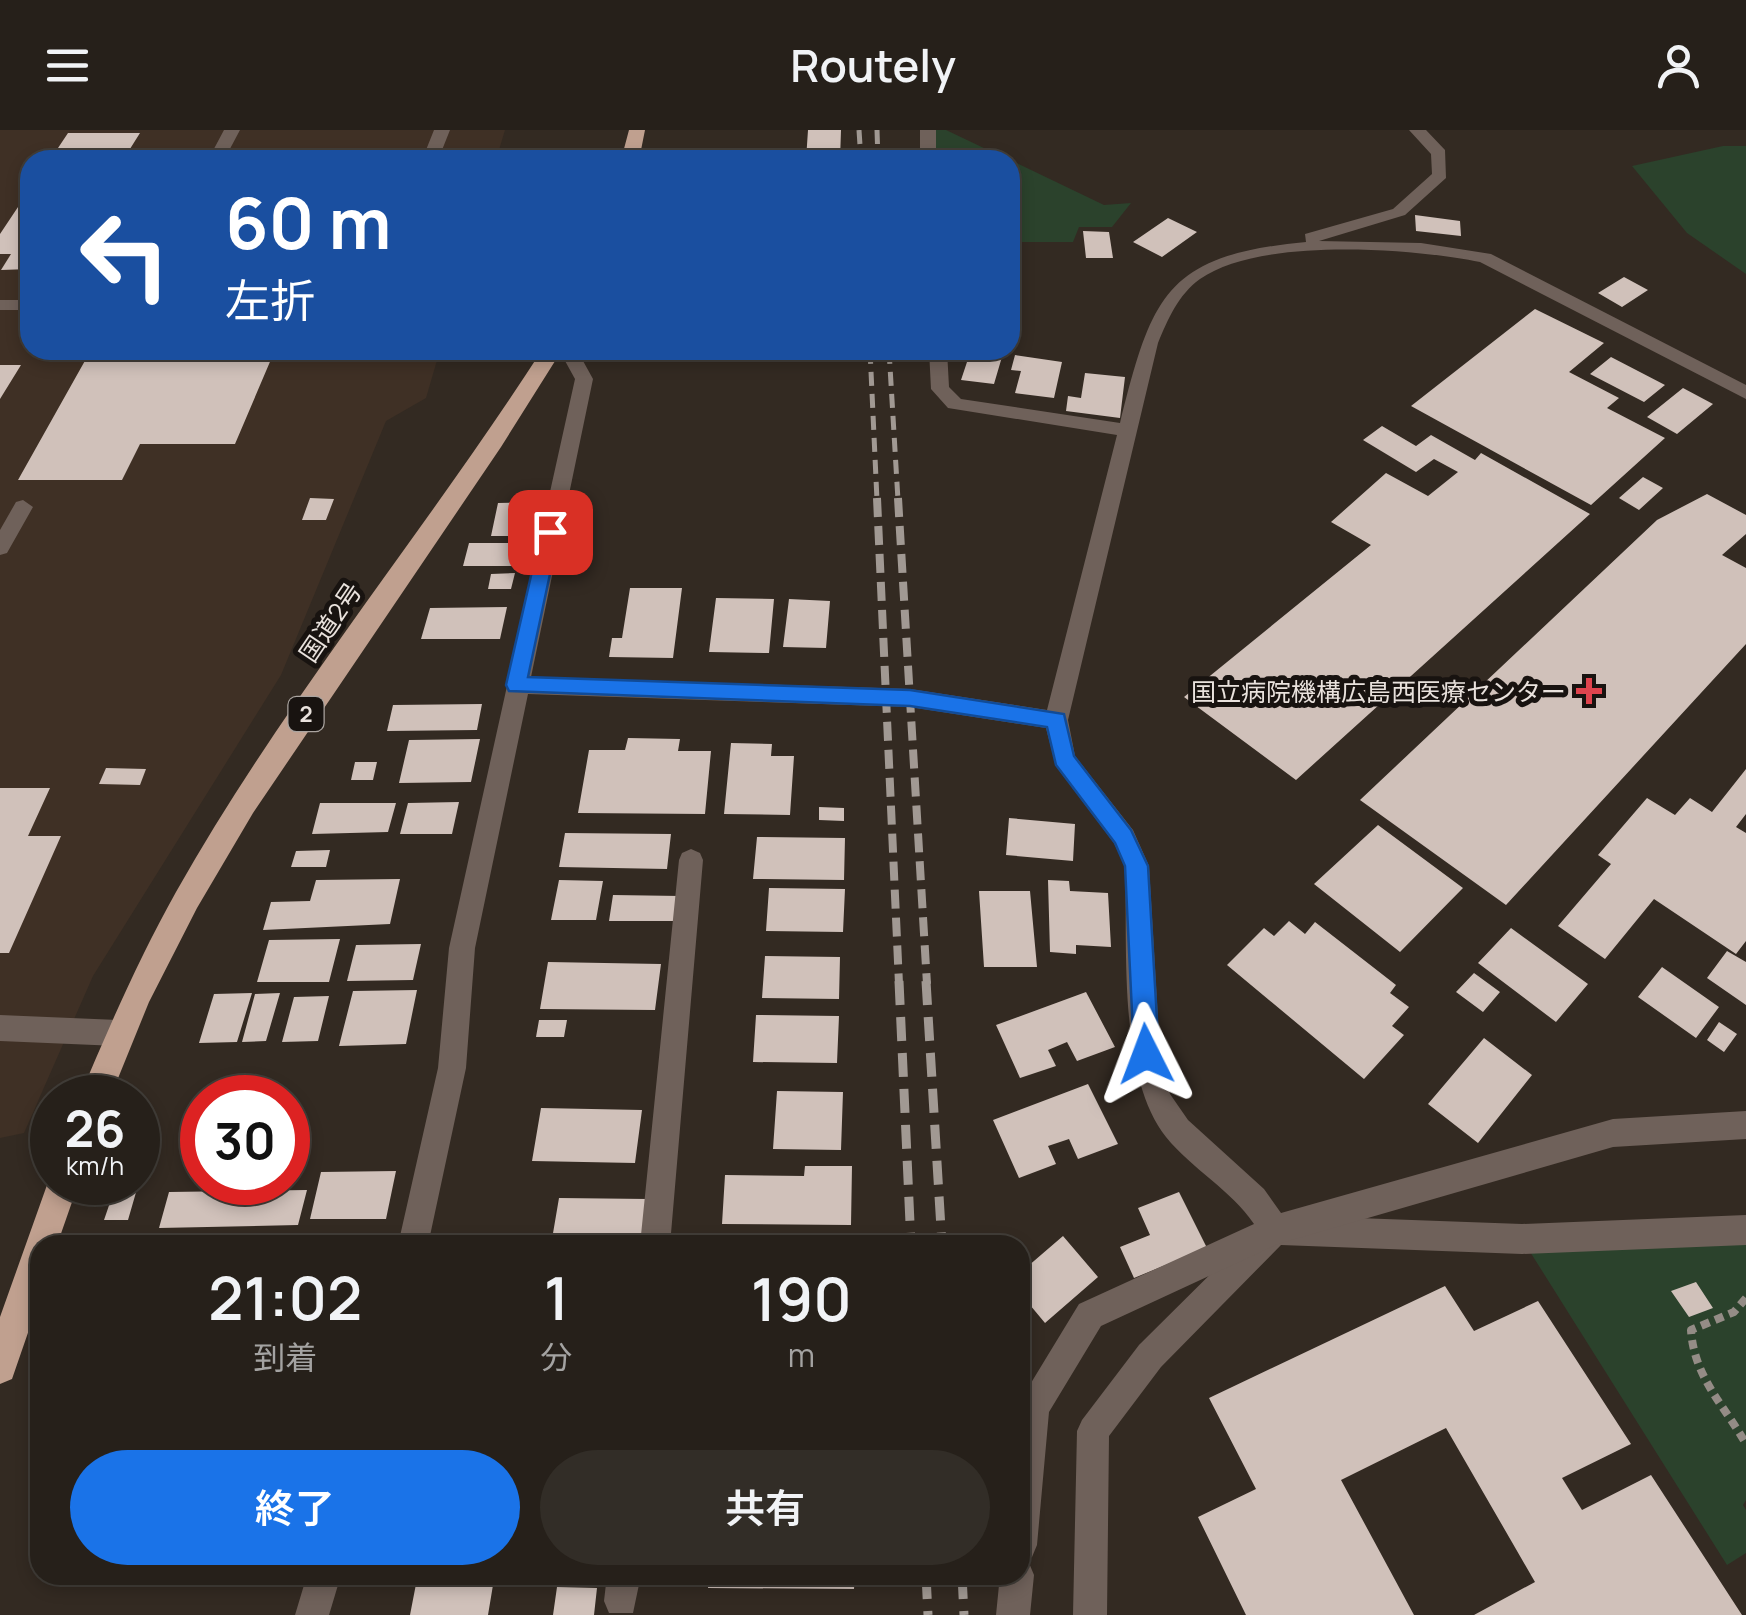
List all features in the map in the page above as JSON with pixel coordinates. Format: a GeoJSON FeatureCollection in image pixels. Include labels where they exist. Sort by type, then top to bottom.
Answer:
{"type":"FeatureCollection","features":[{"type":"Feature","properties":{"kind":"highway","name":"国道2号"},"geometry":{"type":"LineString","coordinates":[[102,1075],[118,1032],[205,866],[545,360]]}},
{"type":"Feature","properties":{"kind":"highway"},"geometry":{"type":"LineString","coordinates":[[45,1235],[55,1205]]}},
{"type":"Feature","properties":{"kind":"highway"},"geometry":{"type":"LineString","coordinates":[[0,1367],[30,1279]]}},
{"type":"Feature","properties":{"kind":"street"},"geometry":{"type":"LineString","coordinates":[[1298,248],[1309,239],[1399,212],[1440,174],[1438,152],[1417,130]]}},
{"type":"Feature","properties":{"kind":"street"},"geometry":{"type":"LineString","coordinates":[[1275,1230],[1254,1200],[1178,1130],[1158,1100],[1146,1054],[1136,866],[1124,837],[1064,759],[1056,720],[1149,343],[1169,298],[1202,271],[1252,254],[1298,248],[1394,246],[1458,251],[1485,258],[1746,393]]}},
{"type":"Feature","properties":{"kind":"street"},"geometry":{"type":"LineString","coordinates":[[415,1235],[452,1068],[462,948],[584,379],[574,360]]}},
{"type":"Feature","properties":{"kind":"street"},"geometry":{"type":"LineString","coordinates":[[939,360],[940,389],[955,404],[1130,431]]}},
{"type":"Feature","properties":{"kind":"street"},"geometry":{"type":"LineString","coordinates":[[0,548],[23,507]]}},
{"type":"Feature","properties":{"kind":"street"},"geometry":{"type":"LineString","coordinates":[[516,685],[910,698],[1056,720]]}},
{"type":"Feature","properties":{"kind":"street"},"geometry":{"type":"LineString","coordinates":[[656,1235],[691,860]]}},
{"type":"Feature","properties":{"kind":"street"},"geometry":{"type":"LineString","coordinates":[[0,1028],[118,1032]]}},
{"type":"Feature","properties":{"kind":"street"},"geometry":{"type":"LineString","coordinates":[[1030,1440],[1033,1408],[1090,1315],[1275,1230],[1613,1132],[1746,1125]]}},
{"type":"Feature","properties":{"kind":"street"},"geometry":{"type":"LineString","coordinates":[[1090,1615],[1094,1431],[1150,1356],[1275,1230],[1522,1239],[1746,1230]]}},
{"type":"Feature","properties":{"kind":"street"},"geometry":{"type":"LineString","coordinates":[[312,1615],[321,1585]]}},
{"type":"Feature","properties":{"kind":"street"},"geometry":{"type":"LineString","coordinates":[[1014,1615],[1016,1585]]}},
{"type":"Feature","properties":{"kind":"path"},"geometry":{"type":"LineString","coordinates":[[1746,1298],[1734,1312],[1691,1330],[1690,1359],[1746,1444]]}},
{"type":"Feature","properties":{"kind":"shaded area"},"geometry":{"type":"Polygon","coordinates":[[[0,130],[505,130],[499,150],[20,150],[20,360],[437,360],[426,398],[386,421],[281,675],[93,976],[49,1075],[30,1075],[30,1119],[24,1133],[0,1138],[0,130]]]}},
{"type":"Feature","properties":{"kind":"green space"},"geometry":{"type":"Polygon","coordinates":[[[928,130],[946,130],[988,150],[928,150],[928,130]]]}},
{"type":"Feature","properties":{"kind":"green space"},"geometry":{"type":"Polygon","coordinates":[[[1723,146],[1746,146],[1746,274],[1687,233],[1632,166],[1723,146]]]}},
{"type":"Feature","properties":{"kind":"green space"},"geometry":{"type":"Polygon","coordinates":[[[1020,165],[1104,205],[1131,203],[1112,227],[1079,227],[1073,242],[1020,242],[1020,165]]]}},
{"type":"Feature","properties":{"kind":"green space"},"geometry":{"type":"Polygon","coordinates":[[[1746,1230],[1746,1553],[1727,1565],[1522,1239],[1746,1230]]]}},
{"type":"Feature","properties":{"kind":"building"},"geometry":{"type":"Polygon","coordinates":[[[808,130],[841,130],[840,150],[807,150],[808,130]]]}},
{"type":"Feature","properties":{"kind":"building"},"geometry":{"type":"Polygon","coordinates":[[[68,133],[140,133],[129,150],[57,150],[68,133]]]}},
{"type":"Feature","properties":{"kind":"building"},"geometry":{"type":"Polygon","coordinates":[[[20,204],[20,269],[1,270],[11,254],[0,254],[0,234],[20,204]]]}},
{"type":"Feature","properties":{"kind":"building"},"geometry":{"type":"Polygon","coordinates":[[[1415,215],[1460,221],[1461,236],[1416,231],[1415,215]]]}},
{"type":"Feature","properties":{"kind":"building"},"geometry":{"type":"Polygon","coordinates":[[[1168,218],[1197,232],[1162,257],[1133,242],[1168,218]]]}},
{"type":"Feature","properties":{"kind":"building"},"geometry":{"type":"Polygon","coordinates":[[[1083,231],[1109,232],[1113,258],[1086,258],[1083,231]]]}},
{"type":"Feature","properties":{"kind":"building"},"geometry":{"type":"Polygon","coordinates":[[[1624,277],[1648,290],[1622,307],[1598,293],[1624,277]]]}},
{"type":"Feature","properties":{"kind":"building"},"geometry":{"type":"Polygon","coordinates":[[[1535,309],[1604,343],[1569,372],[1619,398],[1607,408],[1665,438],[1591,505],[1411,406],[1535,309]]]}},
{"type":"Feature","properties":{"kind":"building"},"geometry":{"type":"Polygon","coordinates":[[[1020,356],[1062,362],[1054,398],[1015,393],[1021,371],[1011,370],[1014,360],[1020,360],[1020,356]]]}},
{"type":"Feature","properties":{"kind":"building"},"geometry":{"type":"Polygon","coordinates":[[[1611,357],[1665,385],[1644,402],[1590,374],[1611,357]]]}},
{"type":"Feature","properties":{"kind":"building"},"geometry":{"type":"Polygon","coordinates":[[[85,360],[271,360],[235,444],[140,444],[122,480],[18,480],[85,360]]]}},
{"type":"Feature","properties":{"kind":"building"},"geometry":{"type":"Polygon","coordinates":[[[1001,360],[994,384],[961,380],[967,362],[961,361],[1001,360]]]}},
{"type":"Feature","properties":{"kind":"building"},"geometry":{"type":"Polygon","coordinates":[[[0,365],[21,365],[0,399],[0,365]]]}},
{"type":"Feature","properties":{"kind":"building"},"geometry":{"type":"Polygon","coordinates":[[[1085,373],[1125,377],[1120,418],[1066,411],[1068,396],[1081,398],[1085,373]]]}},
{"type":"Feature","properties":{"kind":"building"},"geometry":{"type":"Polygon","coordinates":[[[1683,388],[1713,404],[1677,434],[1647,417],[1683,388]]]}},
{"type":"Feature","properties":{"kind":"building"},"geometry":{"type":"Polygon","coordinates":[[[1382,426],[1416,446],[1431,435],[1475,460],[1481,453],[1590,514],[1296,780],[1184,697],[1371,545],[1331,522],[1386,473],[1428,496],[1458,472],[1434,459],[1416,472],[1363,440],[1382,426]]]}},
{"type":"Feature","properties":{"kind":"building"},"geometry":{"type":"Polygon","coordinates":[[[1643,477],[1663,488],[1639,510],[1619,498],[1643,477]]]}},
{"type":"Feature","properties":{"kind":"building"},"geometry":{"type":"Polygon","coordinates":[[[1707,494],[1746,515],[1746,534],[1722,555],[1746,568],[1746,644],[1506,905],[1360,800],[1657,520],[1707,494]]]}},
{"type":"Feature","properties":{"kind":"building"},"geometry":{"type":"Polygon","coordinates":[[[310,498],[334,499],[326,520],[302,520],[310,498]]]}},
{"type":"Feature","properties":{"kind":"building"},"geometry":{"type":"Polygon","coordinates":[[[534,502],[528,536],[491,536],[498,503],[534,502]]]}},
{"type":"Feature","properties":{"kind":"building"},"geometry":{"type":"Polygon","coordinates":[[[469,543],[529,543],[524,566],[463,566],[469,543]]]}},
{"type":"Feature","properties":{"kind":"building"},"geometry":{"type":"Polygon","coordinates":[[[515,573],[511,589],[488,589],[491,574],[515,573]]]}},
{"type":"Feature","properties":{"kind":"building"},"geometry":{"type":"Polygon","coordinates":[[[630,588],[682,588],[673,658],[609,657],[612,638],[622,638],[630,588]]]}},
{"type":"Feature","properties":{"kind":"building"},"geometry":{"type":"Polygon","coordinates":[[[716,598],[774,599],[769,653],[709,652],[716,598]]]}},
{"type":"Feature","properties":{"kind":"building"},"geometry":{"type":"Polygon","coordinates":[[[789,599],[830,601],[826,648],[783,647],[789,599]]]}},
{"type":"Feature","properties":{"kind":"building"},"geometry":{"type":"Polygon","coordinates":[[[507,607],[500,639],[421,639],[430,608],[507,607]]]}},
{"type":"Feature","properties":{"kind":"building"},"geometry":{"type":"Polygon","coordinates":[[[482,704],[477,730],[387,731],[393,705],[482,704]]]}},
{"type":"Feature","properties":{"kind":"building"},"geometry":{"type":"Polygon","coordinates":[[[628,738],[680,739],[678,751],[711,751],[705,814],[578,813],[589,750],[625,750],[628,738]]]}},
{"type":"Feature","properties":{"kind":"building"},"geometry":{"type":"Polygon","coordinates":[[[480,739],[471,782],[399,783],[409,740],[480,739]]]}},
{"type":"Feature","properties":{"kind":"building"},"geometry":{"type":"Polygon","coordinates":[[[731,743],[772,744],[771,756],[794,756],[790,815],[724,814],[731,743]]]}},
{"type":"Feature","properties":{"kind":"building"},"geometry":{"type":"Polygon","coordinates":[[[355,762],[377,762],[373,780],[351,780],[355,762]]]}},
{"type":"Feature","properties":{"kind":"building"},"geometry":{"type":"Polygon","coordinates":[[[106,768],[146,769],[140,785],[99,784],[106,768]]]}},
{"type":"Feature","properties":{"kind":"building"},"geometry":{"type":"Polygon","coordinates":[[[1746,769],[1746,814],[1736,827],[1746,833],[1746,941],[1736,954],[1654,899],[1605,959],[1558,926],[1611,864],[1598,855],[1647,798],[1675,815],[1690,798],[1712,812],[1746,769]]]}},
{"type":"Feature","properties":{"kind":"building"},"geometry":{"type":"Polygon","coordinates":[[[0,788],[50,788],[28,836],[61,836],[9,953],[0,953],[0,788]]]}},
{"type":"Feature","properties":{"kind":"building"},"geometry":{"type":"Polygon","coordinates":[[[459,802],[452,834],[400,834],[408,803],[459,802]]]}},
{"type":"Feature","properties":{"kind":"building"},"geometry":{"type":"Polygon","coordinates":[[[320,803],[396,803],[388,832],[312,834],[320,803]]]}},
{"type":"Feature","properties":{"kind":"building"},"geometry":{"type":"Polygon","coordinates":[[[819,807],[844,808],[844,821],[819,820],[819,807]]]}},
{"type":"Feature","properties":{"kind":"building"},"geometry":{"type":"Polygon","coordinates":[[[1009,818],[1075,824],[1073,861],[1006,855],[1009,818]]]}},
{"type":"Feature","properties":{"kind":"building"},"geometry":{"type":"Polygon","coordinates":[[[1378,825],[1463,888],[1400,952],[1314,884],[1378,825]]]}},
{"type":"Feature","properties":{"kind":"building"},"geometry":{"type":"Polygon","coordinates":[[[565,833],[671,834],[667,869],[559,867],[565,833]]]}},
{"type":"Feature","properties":{"kind":"building"},"geometry":{"type":"Polygon","coordinates":[[[757,837],[845,838],[844,880],[753,879],[757,837]]]}},
{"type":"Feature","properties":{"kind":"building"},"geometry":{"type":"Polygon","coordinates":[[[330,850],[326,867],[291,867],[296,851],[330,850]]]}},
{"type":"Feature","properties":{"kind":"building"},"geometry":{"type":"Polygon","coordinates":[[[400,879],[390,924],[263,930],[271,902],[310,901],[316,880],[400,879]]]}},
{"type":"Feature","properties":{"kind":"building"},"geometry":{"type":"Polygon","coordinates":[[[559,880],[603,881],[596,920],[551,920],[559,880]]]}},
{"type":"Feature","properties":{"kind":"building"},"geometry":{"type":"Polygon","coordinates":[[[1048,880],[1069,881],[1070,891],[1108,893],[1111,947],[1076,945],[1076,954],[1050,952],[1048,880]]]}},
{"type":"Feature","properties":{"kind":"building"},"geometry":{"type":"Polygon","coordinates":[[[769,888],[845,889],[843,932],[766,931],[769,888]]]}},
{"type":"Feature","properties":{"kind":"building"},"geometry":{"type":"Polygon","coordinates":[[[979,891],[1030,891],[1037,967],[984,967],[979,891]]]}},
{"type":"Feature","properties":{"kind":"building"},"geometry":{"type":"Polygon","coordinates":[[[613,895],[681,896],[678,921],[609,921],[613,895]]]}},
{"type":"Feature","properties":{"kind":"building"},"geometry":{"type":"Polygon","coordinates":[[[1289,921],[1305,934],[1315,922],[1396,985],[1390,993],[1409,1007],[1392,1026],[1404,1035],[1364,1079],[1227,965],[1264,928],[1274,936],[1289,921]]]}},
{"type":"Feature","properties":{"kind":"building"},"geometry":{"type":"Polygon","coordinates":[[[1511,928],[1588,984],[1556,1022],[1478,963],[1511,928]]]}},
{"type":"Feature","properties":{"kind":"building"},"geometry":{"type":"Polygon","coordinates":[[[340,939],[329,982],[257,982],[269,940],[340,939]]]}},
{"type":"Feature","properties":{"kind":"building"},"geometry":{"type":"Polygon","coordinates":[[[421,944],[413,980],[347,981],[356,945],[421,944]]]}},
{"type":"Feature","properties":{"kind":"building"},"geometry":{"type":"Polygon","coordinates":[[[1727,951],[1746,962],[1746,1005],[1707,978],[1727,951]]]}},
{"type":"Feature","properties":{"kind":"building"},"geometry":{"type":"Polygon","coordinates":[[[765,956],[840,957],[839,999],[762,998],[765,956]]]}},
{"type":"Feature","properties":{"kind":"building"},"geometry":{"type":"Polygon","coordinates":[[[548,962],[661,964],[655,1010],[540,1009],[548,962]]]}},
{"type":"Feature","properties":{"kind":"building"},"geometry":{"type":"Polygon","coordinates":[[[1662,967],[1719,1007],[1696,1038],[1638,997],[1662,967]]]}},
{"type":"Feature","properties":{"kind":"building"},"geometry":{"type":"Polygon","coordinates":[[[1474,973],[1500,992],[1483,1012],[1456,992],[1474,973]]]}},
{"type":"Feature","properties":{"kind":"building"},"geometry":{"type":"Polygon","coordinates":[[[417,990],[406,1044],[339,1046],[353,991],[417,990]]]}},
{"type":"Feature","properties":{"kind":"building"},"geometry":{"type":"Polygon","coordinates":[[[1086,992],[1115,1047],[1077,1061],[1067,1042],[1048,1050],[1056,1066],[1020,1078],[996,1025],[1086,992]]]}},
{"type":"Feature","properties":{"kind":"building"},"geometry":{"type":"Polygon","coordinates":[[[252,993],[237,1042],[199,1043],[214,994],[252,993]]]}},
{"type":"Feature","properties":{"kind":"building"},"geometry":{"type":"Polygon","coordinates":[[[280,993],[266,1041],[242,1042],[255,994],[280,993]]]}},
{"type":"Feature","properties":{"kind":"building"},"geometry":{"type":"Polygon","coordinates":[[[329,996],[318,1041],[282,1042],[294,997],[329,996]]]}},
{"type":"Feature","properties":{"kind":"building"},"geometry":{"type":"Polygon","coordinates":[[[756,1015],[839,1016],[837,1063],[753,1062],[756,1015]]]}},
{"type":"Feature","properties":{"kind":"building"},"geometry":{"type":"Polygon","coordinates":[[[539,1020],[567,1020],[564,1037],[536,1037],[539,1020]]]}},
{"type":"Feature","properties":{"kind":"building"},"geometry":{"type":"Polygon","coordinates":[[[1719,1022],[1737,1034],[1724,1052],[1707,1040],[1719,1022]]]}},
{"type":"Feature","properties":{"kind":"building"},"geometry":{"type":"Polygon","coordinates":[[[1484,1038],[1532,1075],[1478,1143],[1428,1104],[1484,1038]]]}},
{"type":"Feature","properties":{"kind":"building"},"geometry":{"type":"Polygon","coordinates":[[[1088,1084],[1118,1144],[1078,1159],[1069,1139],[1048,1146],[1056,1164],[1019,1178],[993,1120],[1088,1084]]]}},
{"type":"Feature","properties":{"kind":"building"},"geometry":{"type":"Polygon","coordinates":[[[777,1091],[843,1092],[841,1150],[773,1149],[777,1091]]]}},
{"type":"Feature","properties":{"kind":"building"},"geometry":{"type":"Polygon","coordinates":[[[541,1108],[642,1110],[635,1163],[532,1161],[541,1108]]]}},
{"type":"Feature","properties":{"kind":"building"},"geometry":{"type":"Polygon","coordinates":[[[805,1166],[852,1166],[851,1225],[722,1224],[725,1175],[804,1176],[805,1166]]]}},
{"type":"Feature","properties":{"kind":"building"},"geometry":{"type":"Polygon","coordinates":[[[396,1171],[386,1219],[310,1219],[321,1172],[396,1171]]]}},
{"type":"Feature","properties":{"kind":"building"},"geometry":{"type":"Polygon","coordinates":[[[169,1192],[180,1192],[180,1205],[303,1205],[298,1225],[159,1228],[169,1192]]]}},
{"type":"Feature","properties":{"kind":"building"},"geometry":{"type":"Polygon","coordinates":[[[1179,1192],[1207,1248],[1134,1278],[1120,1247],[1150,1235],[1138,1208],[1179,1192]]]}},
{"type":"Feature","properties":{"kind":"building"},"geometry":{"type":"Polygon","coordinates":[[[559,1198],[648,1199],[644,1235],[553,1235],[559,1198]]]}},
{"type":"Feature","properties":{"kind":"building"},"geometry":{"type":"Polygon","coordinates":[[[109,1205],[132,1205],[128,1220],[104,1220],[109,1205]]]}},
{"type":"Feature","properties":{"kind":"building"},"geometry":{"type":"Polygon","coordinates":[[[1063,1236],[1098,1277],[1045,1323],[1030,1305],[1030,1264],[1063,1236]]]}},
{"type":"Feature","properties":{"kind":"building"},"geometry":{"type":"Polygon","coordinates":[[[1696,1282],[1713,1308],[1689,1317],[1671,1291],[1696,1282]]]}},
{"type":"Feature","properties":{"kind":"building"},"geometry":{"type":"Polygon","coordinates":[[[1445,1286],[1474,1331],[1538,1301],[1631,1444],[1562,1478],[1582,1510],[1651,1475],[1742,1615],[1474,1615],[1535,1582],[1446,1428],[1341,1480],[1414,1615],[1246,1615],[1198,1517],[1256,1489],[1209,1398],[1445,1286]]]}},
{"type":"Feature","properties":{"kind":"building"},"geometry":{"type":"Polygon","coordinates":[[[416,1585],[493,1585],[488,1615],[410,1615],[416,1585]]]}},
{"type":"Feature","properties":{"kind":"building"},"geometry":{"type":"Polygon","coordinates":[[[708,1585],[854,1585],[854,1589],[708,1588],[708,1585]]]}},
{"type":"Feature","properties":{"kind":"building"},"geometry":{"type":"Polygon","coordinates":[[[557,1587],[597,1588],[594,1615],[553,1615],[557,1587]]]}},
{"type":"Feature","properties":{"kind":"railway"},"geometry":{"type":"LineString","coordinates":[[859,130],[860,150]]}},
{"type":"Feature","properties":{"kind":"railway"},"geometry":{"type":"LineString","coordinates":[[877,130],[878,150]]}},
{"type":"Feature","properties":{"kind":"railway"},"geometry":{"type":"LineString","coordinates":[[870,360],[877,500]]}},
{"type":"Feature","properties":{"kind":"railway"},"geometry":{"type":"LineString","coordinates":[[890,360],[898,500]]}},
{"type":"Feature","properties":{"kind":"railway"},"geometry":{"type":"LineString","coordinates":[[877,498],[899,984]]}},
{"type":"Feature","properties":{"kind":"railway"},"geometry":{"type":"LineString","coordinates":[[898,498],[927,984]]}},
{"type":"Feature","properties":{"kind":"railway"},"geometry":{"type":"LineString","coordinates":[[899,981],[911,1235]]}},
{"type":"Feature","properties":{"kind":"railway"},"geometry":{"type":"LineString","coordinates":[[926,981],[941,1235]]}},
{"type":"Feature","properties":{"kind":"railway"},"geometry":{"type":"LineString","coordinates":[[926,1585],[928,1615]]}},
{"type":"Feature","properties":{"kind":"railway"},"geometry":{"type":"LineString","coordinates":[[962,1585],[964,1615]]}},
{"type":"Feature","properties":{"kind":"place","name":"国立病院機構広島西医療センター"},"geometry":{"type":"Point","coordinates":[1589,691]}},
{"type":"Feature","properties":{"kind":"route"},"geometry":{"type":"LineString","coordinates":[[550,532],[516,685],[910,698],[1056,720],[1064,759],[1124,837],[1136,866],[1146,1054]]}}]}
